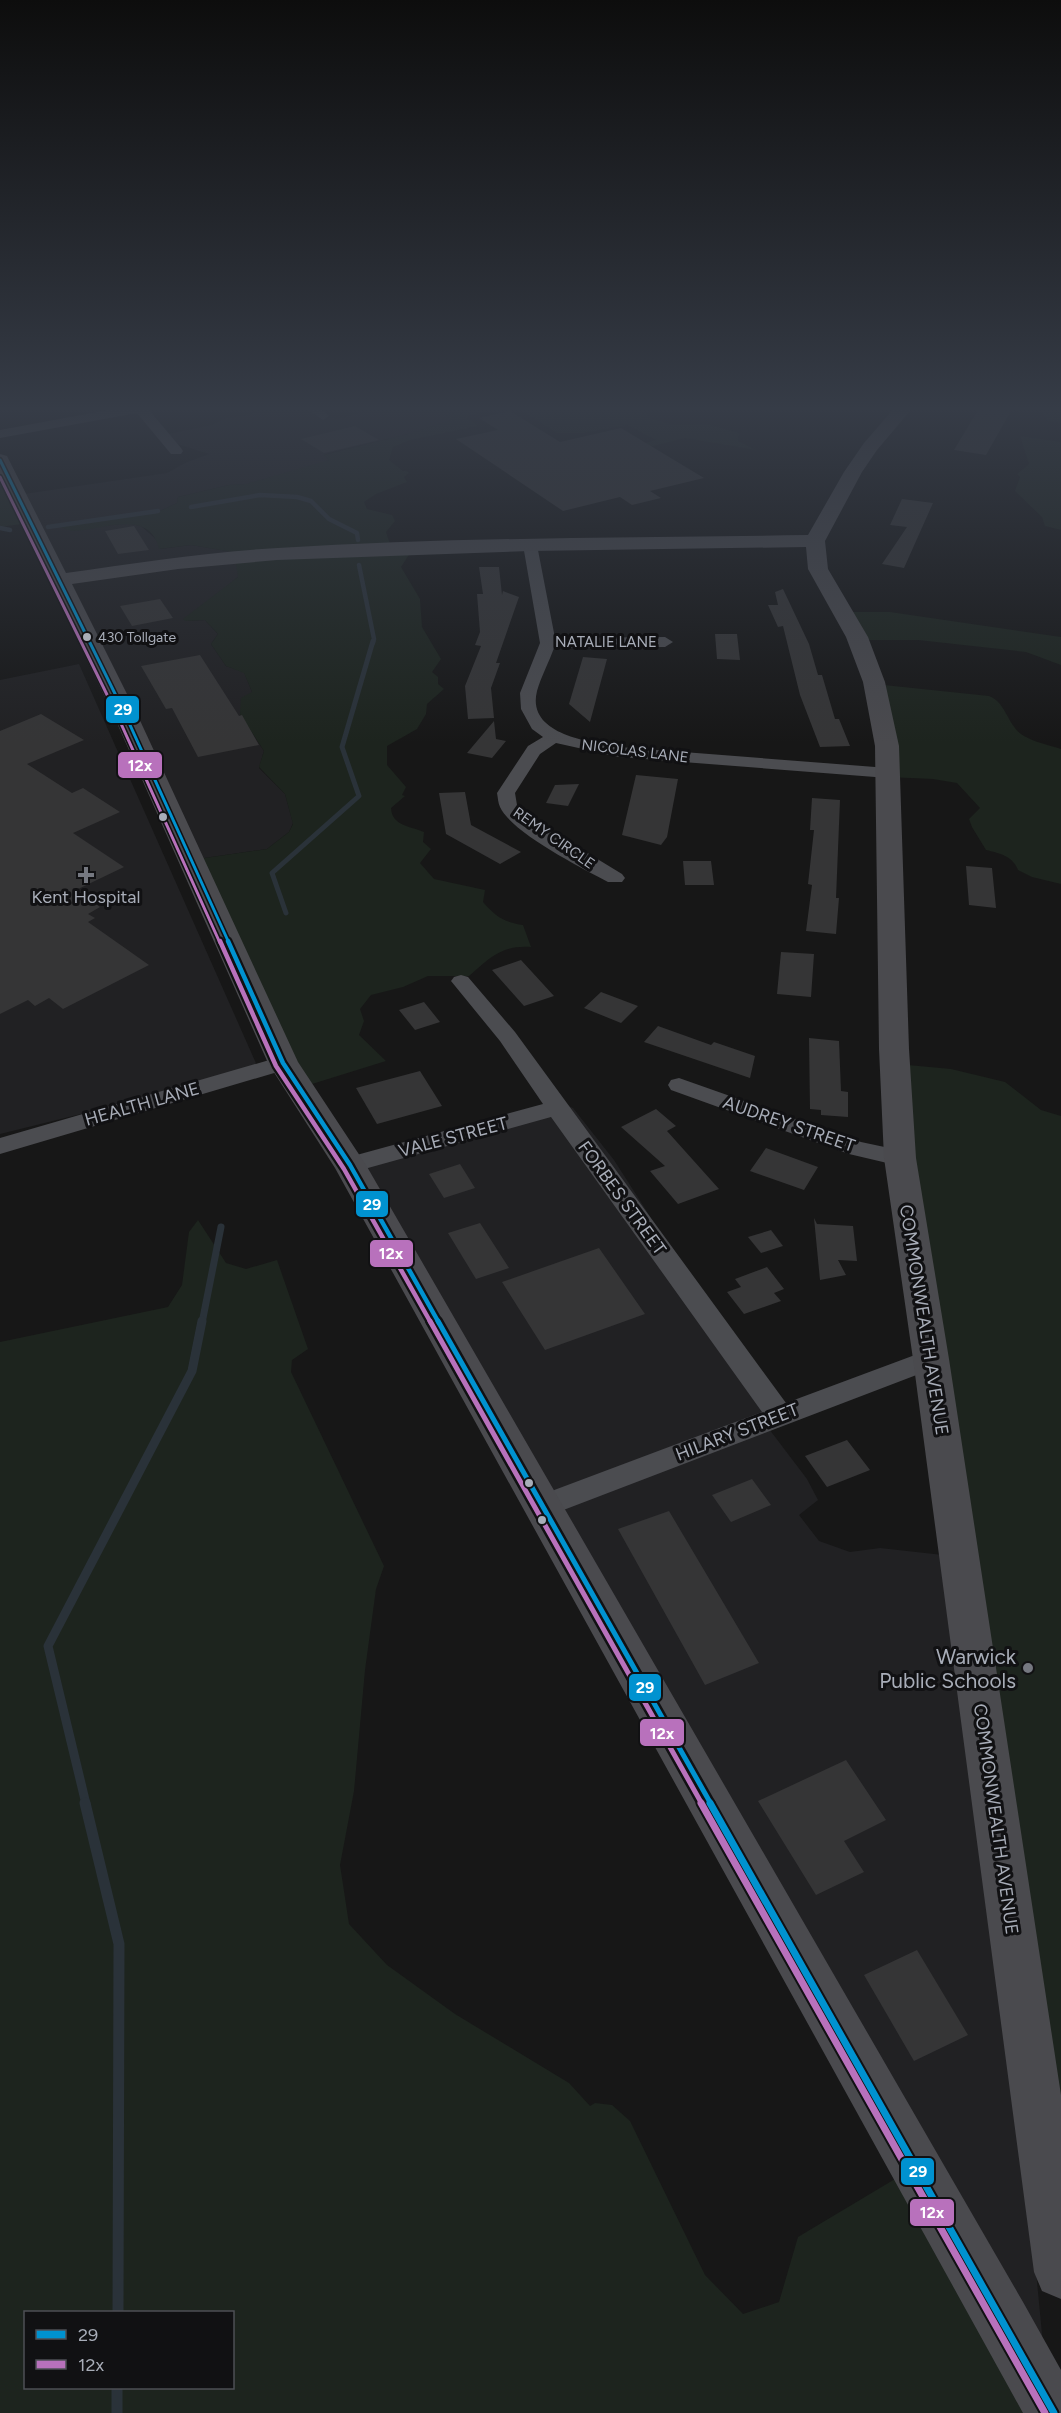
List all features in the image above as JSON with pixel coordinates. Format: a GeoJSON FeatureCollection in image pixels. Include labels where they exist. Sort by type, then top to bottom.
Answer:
{"type":"FeatureCollection","features":[{"type":"Feature","properties":{"kind":"street"},"geometry":{"type":"LineString","coordinates":[[28,518],[125,714],[283,1063],[350,1165],[999,2310],[1054,2413]]}},
{"type":"Feature","properties":{"kind":"street"},"geometry":{"type":"LineString","coordinates":[[59,580],[178,563],[268,555],[530,545],[816,541],[828,518]]}},
{"type":"Feature","properties":{"kind":"street","name":"COMMONWEALTH AVENUE"},"geometry":{"type":"LineString","coordinates":[[816,541],[818,569],[857,637],[874,682],[887,746],[894,1049],[900,1158],[931,1359],[1061,2272]]}},
{"type":"Feature","properties":{"kind":"street"},"geometry":{"type":"LineString","coordinates":[[530,545],[548,643]]}},
{"type":"Feature","properties":{"kind":"street","name":"NATALIE LANE"},"geometry":{"type":"LineString","coordinates":[[548,643],[665,642]]}},
{"type":"Feature","properties":{"kind":"street","name":"NICOLAS LANE"},"geometry":{"type":"LineString","coordinates":[[548,643],[528,693],[529,709],[538,725],[554,737],[584,746],[620,752],[888,773]]}},
{"type":"Feature","properties":{"kind":"street","name":"REMY CIRCLE"},"geometry":{"type":"LineString","coordinates":[[554,737],[534,750],[506,793],[508,806],[520,818],[581,860],[615,878]]}},
{"type":"Feature","properties":{"kind":"street","name":"FORBES STREET"},"geometry":{"type":"LineString","coordinates":[[461,981],[492,1015],[780,1416]]}},
{"type":"Feature","properties":{"kind":"street","name":"HEALTH LANE"},"geometry":{"type":"LineString","coordinates":[[0,1146],[283,1063]]}},
{"type":"Feature","properties":{"kind":"street","name":"AUDREY STREET"},"geometry":{"type":"LineString","coordinates":[[679,1085],[857,1149],[900,1158]]}},
{"type":"Feature","properties":{"kind":"street","name":"VALE STREET"},"geometry":{"type":"LineString","coordinates":[[350,1165],[557,1108]]}},
{"type":"Feature","properties":{"kind":"street","name":"HILARY STREET"},"geometry":{"type":"LineString","coordinates":[[543,1506],[931,1359]]}},
{"type":"Feature","properties":{"kind":"shaded area"},"geometry":{"type":"Polygon","coordinates":[[[0,518],[26,518],[29,523],[0,527],[0,518]]]}},
{"type":"Feature","properties":{"kind":"shaded area"},"geometry":{"type":"Polygon","coordinates":[[[28,518],[116,518],[60,526],[73,530],[128,523],[141,526],[157,540],[160,549],[191,545],[253,555],[238,577],[185,621],[205,620],[218,634],[211,644],[226,666],[244,672],[252,692],[240,714],[264,751],[259,768],[285,794],[293,823],[289,832],[267,849],[198,859],[28,518]]]}},
{"type":"Feature","properties":{"kind":"shaded area"},"geometry":{"type":"Polygon","coordinates":[[[116,518],[393,518],[395,521],[386,532],[391,547],[414,547],[401,567],[420,599],[422,627],[441,659],[432,672],[438,677],[438,684],[444,689],[427,704],[426,714],[417,729],[387,746],[387,765],[406,787],[402,795],[405,796],[391,808],[392,814],[398,822],[424,832],[423,842],[431,849],[420,863],[434,879],[485,890],[483,902],[501,918],[523,925],[531,947],[512,948],[497,954],[469,976],[428,976],[403,987],[371,995],[360,1009],[364,1021],[359,1035],[386,1061],[312,1084],[299,1065],[198,864],[198,859],[267,849],[289,832],[293,824],[285,794],[259,767],[264,751],[240,714],[241,698],[252,692],[244,673],[226,666],[211,644],[218,634],[205,620],[185,621],[183,619],[238,577],[235,557],[250,555],[191,545],[159,549],[154,536],[145,528],[135,525],[122,524],[72,531],[59,526],[116,518]]]}},
{"type":"Feature","properties":{"kind":"shaded area"},"geometry":{"type":"Polygon","coordinates":[[[1042,518],[1061,518],[1061,530],[1045,526],[1042,518]]]}},
{"type":"Feature","properties":{"kind":"shaded area"},"geometry":{"type":"Polygon","coordinates":[[[852,612],[890,612],[1061,637],[1061,665],[1026,652],[918,640],[858,640],[852,612]]]}},
{"type":"Feature","properties":{"kind":"shaded area","name":"Kent Hospital"},"geometry":{"type":"Polygon","coordinates":[[[79,664],[259,1070],[0,1134],[0,680],[79,664]]]}},
{"type":"Feature","properties":{"kind":"shaded area"},"geometry":{"type":"Polygon","coordinates":[[[884,685],[989,696],[1000,704],[1018,732],[1037,742],[1061,749],[1061,884],[1032,877],[1018,870],[1013,861],[1005,856],[986,850],[969,819],[980,808],[957,783],[933,779],[888,777],[884,685]]]}},
{"type":"Feature","properties":{"kind":"shaded area","name":"Warwick Public Schools"},"geometry":{"type":"Polygon","coordinates":[[[908,1065],[951,1069],[1005,1082],[1041,1110],[1061,1116],[1061,2234],[929,1371],[908,1065]]]}},
{"type":"Feature","properties":{"kind":"shaded area"},"geometry":{"type":"Polygon","coordinates":[[[559,1102],[573,1108],[614,1160],[685,1271],[780,1407],[763,1421],[807,1479],[818,1500],[799,1515],[819,1541],[850,1552],[880,1548],[952,1556],[1033,2240],[1045,2365],[356,1166],[559,1102]]]}},
{"type":"Feature","properties":{"kind":"shaded area"},"geometry":{"type":"Polygon","coordinates":[[[198,1220],[226,1263],[246,1269],[277,1260],[308,1349],[292,1360],[291,1372],[384,1566],[376,1589],[365,1670],[354,1791],[340,1865],[349,1924],[387,1965],[455,2014],[569,2083],[590,2106],[595,2103],[612,2105],[630,2121],[705,2275],[743,2314],[779,2302],[798,2237],[900,2176],[1054,2413],[0,2413],[0,1342],[168,1307],[182,1285],[189,1232],[198,1220]]]}},
{"type":"Feature","properties":{"kind":"building"},"geometry":{"type":"Polygon","coordinates":[[[893,518],[926,518],[904,568],[882,564],[907,527],[890,525],[893,518]]]}},
{"type":"Feature","properties":{"kind":"building"},"geometry":{"type":"Polygon","coordinates":[[[134,526],[149,550],[118,554],[105,531],[134,526]]]}},
{"type":"Feature","properties":{"kind":"building"},"geometry":{"type":"Polygon","coordinates":[[[479,567],[499,567],[502,595],[503,591],[519,597],[496,663],[500,663],[491,688],[494,718],[468,719],[465,686],[481,646],[475,645],[480,632],[477,594],[483,594],[479,567]]]}},
{"type":"Feature","properties":{"kind":"building"},"geometry":{"type":"Polygon","coordinates":[[[783,589],[809,644],[818,675],[822,675],[835,719],[839,719],[850,746],[820,747],[800,695],[783,626],[778,627],[768,605],[778,605],[775,592],[783,589]]]}},
{"type":"Feature","properties":{"kind":"building"},"geometry":{"type":"Polygon","coordinates":[[[160,599],[173,618],[132,626],[120,606],[160,599]]]}},
{"type":"Feature","properties":{"kind":"building"},"geometry":{"type":"Polygon","coordinates":[[[715,634],[737,634],[740,660],[717,659],[715,634]]]}},
{"type":"Feature","properties":{"kind":"building"},"geometry":{"type":"Polygon","coordinates":[[[200,655],[239,716],[242,715],[259,745],[198,757],[172,708],[166,709],[141,666],[200,655]]]}},
{"type":"Feature","properties":{"kind":"building"},"geometry":{"type":"Polygon","coordinates":[[[583,657],[607,659],[590,722],[569,704],[583,657]]]}},
{"type":"Feature","properties":{"kind":"building"},"geometry":{"type":"Polygon","coordinates":[[[41,714],[84,740],[27,764],[72,793],[83,788],[120,812],[73,833],[124,867],[76,890],[100,907],[88,914],[95,918],[88,922],[149,965],[63,1009],[49,998],[35,1006],[28,1000],[0,1014],[0,731],[41,714]]]}},
{"type":"Feature","properties":{"kind":"building"},"geometry":{"type":"Polygon","coordinates":[[[494,721],[496,739],[506,741],[492,758],[467,753],[494,721]]]}},
{"type":"Feature","properties":{"kind":"building"},"geometry":{"type":"Polygon","coordinates":[[[636,775],[678,779],[667,837],[661,845],[622,835],[636,775]]]}},
{"type":"Feature","properties":{"kind":"building"},"geometry":{"type":"Polygon","coordinates":[[[579,784],[568,806],[546,803],[555,785],[579,784]]]}},
{"type":"Feature","properties":{"kind":"building"},"geometry":{"type":"Polygon","coordinates":[[[465,792],[471,825],[521,852],[500,864],[446,834],[439,793],[465,792]]]}},
{"type":"Feature","properties":{"kind":"building"},"geometry":{"type":"Polygon","coordinates":[[[812,798],[840,800],[836,898],[839,898],[836,934],[806,931],[812,885],[808,884],[814,830],[810,830],[812,798]]]}},
{"type":"Feature","properties":{"kind":"building"},"geometry":{"type":"Polygon","coordinates":[[[683,861],[711,861],[714,885],[685,885],[683,861]]]}},
{"type":"Feature","properties":{"kind":"building"},"geometry":{"type":"Polygon","coordinates":[[[966,866],[992,868],[996,908],[969,905],[966,866]]]}},
{"type":"Feature","properties":{"kind":"building"},"geometry":{"type":"Polygon","coordinates":[[[781,952],[814,954],[811,997],[777,994],[781,952]]]}},
{"type":"Feature","properties":{"kind":"building"},"geometry":{"type":"Polygon","coordinates":[[[521,960],[554,996],[524,1006],[492,970],[521,960]]]}},
{"type":"Feature","properties":{"kind":"building"},"geometry":{"type":"Polygon","coordinates":[[[601,992],[638,1006],[621,1023],[584,1008],[601,992]]]}},
{"type":"Feature","properties":{"kind":"building"},"geometry":{"type":"Polygon","coordinates":[[[424,1002],[440,1022],[415,1030],[399,1010],[424,1002]]]}},
{"type":"Feature","properties":{"kind":"building"},"geometry":{"type":"Polygon","coordinates":[[[658,1026],[711,1045],[714,1042],[755,1056],[750,1078],[644,1042],[658,1026]]]}},
{"type":"Feature","properties":{"kind":"building"},"geometry":{"type":"Polygon","coordinates":[[[809,1038],[839,1041],[841,1091],[848,1092],[848,1117],[821,1115],[821,1110],[810,1109],[809,1038]]]}},
{"type":"Feature","properties":{"kind":"building"},"geometry":{"type":"Polygon","coordinates":[[[420,1071],[442,1106],[377,1124],[356,1088],[420,1071]]]}},
{"type":"Feature","properties":{"kind":"building"},"geometry":{"type":"Polygon","coordinates":[[[656,1109],[676,1126],[667,1131],[719,1189],[678,1204],[650,1171],[665,1166],[621,1127],[656,1109]]]}},
{"type":"Feature","properties":{"kind":"building"},"geometry":{"type":"Polygon","coordinates":[[[766,1148],[818,1167],[804,1190],[750,1171],[766,1148]]]}},
{"type":"Feature","properties":{"kind":"building"},"geometry":{"type":"Polygon","coordinates":[[[460,1164],[475,1188],[444,1198],[429,1174],[460,1164]]]}},
{"type":"Feature","properties":{"kind":"building"},"geometry":{"type":"Polygon","coordinates":[[[814,1218],[817,1224],[853,1226],[857,1261],[838,1260],[846,1275],[820,1280],[814,1218]]]}},
{"type":"Feature","properties":{"kind":"building"},"geometry":{"type":"Polygon","coordinates":[[[480,1223],[509,1268],[476,1279],[448,1233],[480,1223]]]}},
{"type":"Feature","properties":{"kind":"building"},"geometry":{"type":"Polygon","coordinates":[[[771,1230],[783,1246],[761,1253],[748,1237],[771,1230]]]}},
{"type":"Feature","properties":{"kind":"building"},"geometry":{"type":"Polygon","coordinates":[[[599,1248],[645,1314],[545,1350],[502,1282],[599,1248]]]}},
{"type":"Feature","properties":{"kind":"building"},"geometry":{"type":"Polygon","coordinates":[[[767,1267],[784,1289],[774,1293],[781,1301],[744,1314],[727,1292],[741,1287],[735,1279],[767,1267]]]}},
{"type":"Feature","properties":{"kind":"building"},"geometry":{"type":"Polygon","coordinates":[[[847,1440],[870,1470],[827,1487],[805,1456],[847,1440]]]}},
{"type":"Feature","properties":{"kind":"building"},"geometry":{"type":"Polygon","coordinates":[[[752,1479],[771,1505],[731,1522],[712,1495],[752,1479]]]}},
{"type":"Feature","properties":{"kind":"building"},"geometry":{"type":"Polygon","coordinates":[[[669,1511],[759,1663],[705,1685],[618,1529],[669,1511]]]}},
{"type":"Feature","properties":{"kind":"building"},"geometry":{"type":"Polygon","coordinates":[[[846,1760],[886,1820],[844,1841],[864,1872],[816,1895],[758,1801],[846,1760]]]}},
{"type":"Feature","properties":{"kind":"building"},"geometry":{"type":"Polygon","coordinates":[[[917,1950],[968,2035],[914,2061],[864,1975],[917,1950]]]}},
{"type":"Feature","properties":{"kind":"waterway"},"geometry":{"type":"LineString","coordinates":[[48,527],[113,518]]}},
{"type":"Feature","properties":{"kind":"waterway"},"geometry":{"type":"LineString","coordinates":[[328,518],[357,533],[358,540]]}},
{"type":"Feature","properties":{"kind":"waterway"},"geometry":{"type":"LineString","coordinates":[[0,528],[10,530]]}},
{"type":"Feature","properties":{"kind":"waterway"},"geometry":{"type":"LineString","coordinates":[[359,565],[373,643]]}},
{"type":"Feature","properties":{"kind":"waterway"},"geometry":{"type":"LineString","coordinates":[[286,913],[272,873],[359,796],[342,747],[373,641]]}},
{"type":"Feature","properties":{"kind":"waterway"},"geometry":{"type":"LineString","coordinates":[[202,1323],[221,1227]]}},
{"type":"Feature","properties":{"kind":"waterway"},"geometry":{"type":"LineString","coordinates":[[86,1804],[48,1646],[192,1371],[202,1321]]}},
{"type":"Feature","properties":{"kind":"waterway"},"geometry":{"type":"LineString","coordinates":[[85,1803],[119,1944],[118,2311]]}},
{"type":"Feature","properties":{"kind":"waterway"},"geometry":{"type":"LineString","coordinates":[[117,2389],[117,2413]]}},
{"type":"Feature","properties":{"kind":"transit line","name":"12x"},"geometry":{"type":"LineString","coordinates":[[20,518],[118,717],[276,1066],[344,1169],[1045,2413]]}},
{"type":"Feature","properties":{"kind":"transit line","name":"29"},"geometry":{"type":"LineString","coordinates":[[28,518],[125,714],[283,1063],[350,1165],[1054,2413]]}},
{"type":"Feature","properties":{"kind":"place","name":"430 Tollgate"},"geometry":{"type":"Point","coordinates":[87,637]}},
{"type":"Feature","properties":{"kind":"place","name":"Kent Hospital"},"geometry":{"type":"Point","coordinates":[86,875]}},
{"type":"Feature","properties":{"kind":"place","name":"Warwick Public Schools"},"geometry":{"type":"Point","coordinates":[1028,1668]}}]}
